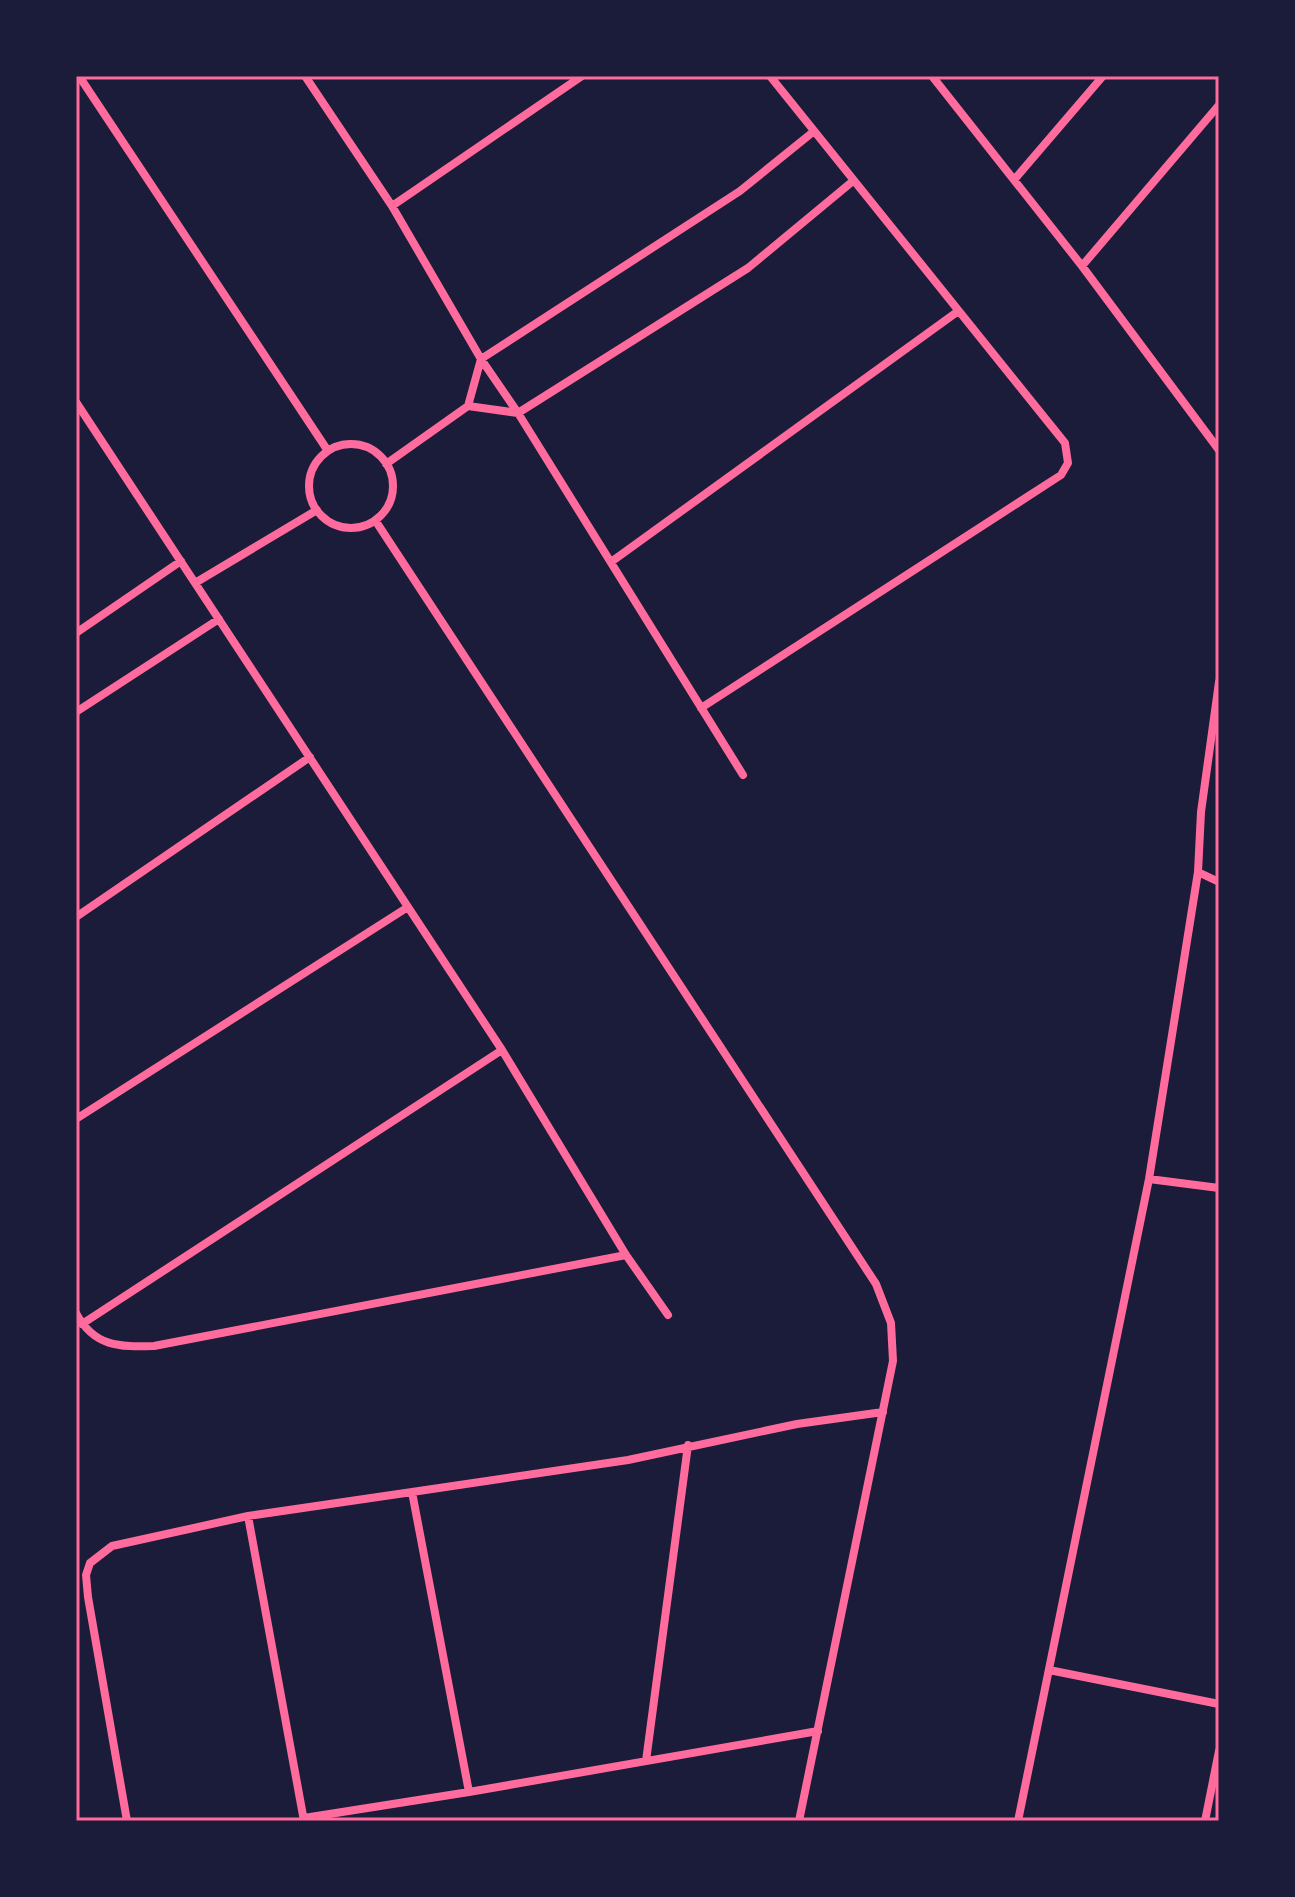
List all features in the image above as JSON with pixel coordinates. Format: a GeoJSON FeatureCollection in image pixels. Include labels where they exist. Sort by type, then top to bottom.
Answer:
{"type":"FeatureCollection","features":[{"type":"Feature","properties":{"kind":"street"},"geometry":{"type":"LineString","coordinates":[[79,76],[328,451]]}},
{"type":"Feature","properties":{"kind":"street"},"geometry":{"type":"LineString","coordinates":[[305,76],[392,206],[481,359],[518,413],[743,775]]}},
{"type":"Feature","properties":{"kind":"street"},"geometry":{"type":"LineString","coordinates":[[392,206],[582,76]]}},
{"type":"Feature","properties":{"kind":"street"},"geometry":{"type":"LineString","coordinates":[[701,708],[1061,475],[1068,463],[1065,443],[770,76]]}},
{"type":"Feature","properties":{"kind":"street"},"geometry":{"type":"LineString","coordinates":[[932,76],[1082,266],[1219,450]]}},
{"type":"Feature","properties":{"kind":"street"},"geometry":{"type":"LineString","coordinates":[[1014,180],[1103,76]]}},
{"type":"Feature","properties":{"kind":"street"},"geometry":{"type":"LineString","coordinates":[[1082,266],[1219,105]]}},
{"type":"Feature","properties":{"kind":"street"},"geometry":{"type":"LineString","coordinates":[[386,464],[468,406],[481,359],[740,191],[813,132]]}},
{"type":"Feature","properties":{"kind":"street"},"geometry":{"type":"LineString","coordinates":[[468,406],[518,413],[748,268],[853,181]]}},
{"type":"Feature","properties":{"kind":"street"},"geometry":{"type":"LineString","coordinates":[[611,562],[957,312]]}},
{"type":"Feature","properties":{"kind":"street"},"geometry":{"type":"LineString","coordinates":[[76,402],[502,1050],[626,1255],[668,1315]]}},
{"type":"Feature","properties":{"kind":"street"},"geometry":{"type":"LineString","coordinates":[[76,423],[85,416]]}},
{"type":"Feature","properties":{"kind":"street"},"geometry":{"type":"LineString","coordinates":[[340,446],[366,447],[386,464],[393,488],[385,512],[363,526],[337,526],[317,510],[311,498],[312,472],[328,451],[340,446]]}},
{"type":"Feature","properties":{"kind":"street"},"geometry":{"type":"LineString","coordinates":[[195,583],[317,510]]}},
{"type":"Feature","properties":{"kind":"street"},"geometry":{"type":"LineString","coordinates":[[375,520],[876,1284],[891,1323],[893,1361],[799,1821]]}},
{"type":"Feature","properties":{"kind":"street"},"geometry":{"type":"LineString","coordinates":[[76,633],[181,561]]}},
{"type":"Feature","properties":{"kind":"street"},"geometry":{"type":"LineString","coordinates":[[76,712],[219,619]]}},
{"type":"Feature","properties":{"kind":"street"},"geometry":{"type":"LineString","coordinates":[[1018,1821],[1149,1179],[1198,872],[1201,812],[1219,682]]}},
{"type":"Feature","properties":{"kind":"street"},"geometry":{"type":"LineString","coordinates":[[76,917],[310,757]]}},
{"type":"Feature","properties":{"kind":"street"},"geometry":{"type":"LineString","coordinates":[[1198,872],[1219,882]]}},
{"type":"Feature","properties":{"kind":"street"},"geometry":{"type":"LineString","coordinates":[[76,1119],[408,907]]}},
{"type":"Feature","properties":{"kind":"street"},"geometry":{"type":"LineString","coordinates":[[82,1324],[502,1050]]}},
{"type":"Feature","properties":{"kind":"street"},"geometry":{"type":"LineString","coordinates":[[1149,1179],[1219,1188]]}},
{"type":"Feature","properties":{"kind":"street"},"geometry":{"type":"LineString","coordinates":[[76,1313],[99,1342],[121,1347],[154,1346],[626,1255]]}},
{"type":"Feature","properties":{"kind":"street"},"geometry":{"type":"LineString","coordinates":[[127,1821],[86,1575],[90,1563],[112,1546],[248,1516],[628,1460],[797,1424],[883,1412]]}},
{"type":"Feature","properties":{"kind":"street"},"geometry":{"type":"LineString","coordinates":[[646,1761],[688,1445]]}},
{"type":"Feature","properties":{"kind":"street"},"geometry":{"type":"LineString","coordinates":[[412,1492],[469,1792]]}},
{"type":"Feature","properties":{"kind":"street"},"geometry":{"type":"LineString","coordinates":[[248,1516],[304,1819],[818,1731]]}},
{"type":"Feature","properties":{"kind":"street"},"geometry":{"type":"LineString","coordinates":[[1049,1670],[1219,1704]]}},
{"type":"Feature","properties":{"kind":"street"},"geometry":{"type":"LineString","coordinates":[[1205,1821],[1219,1751]]}}]}
